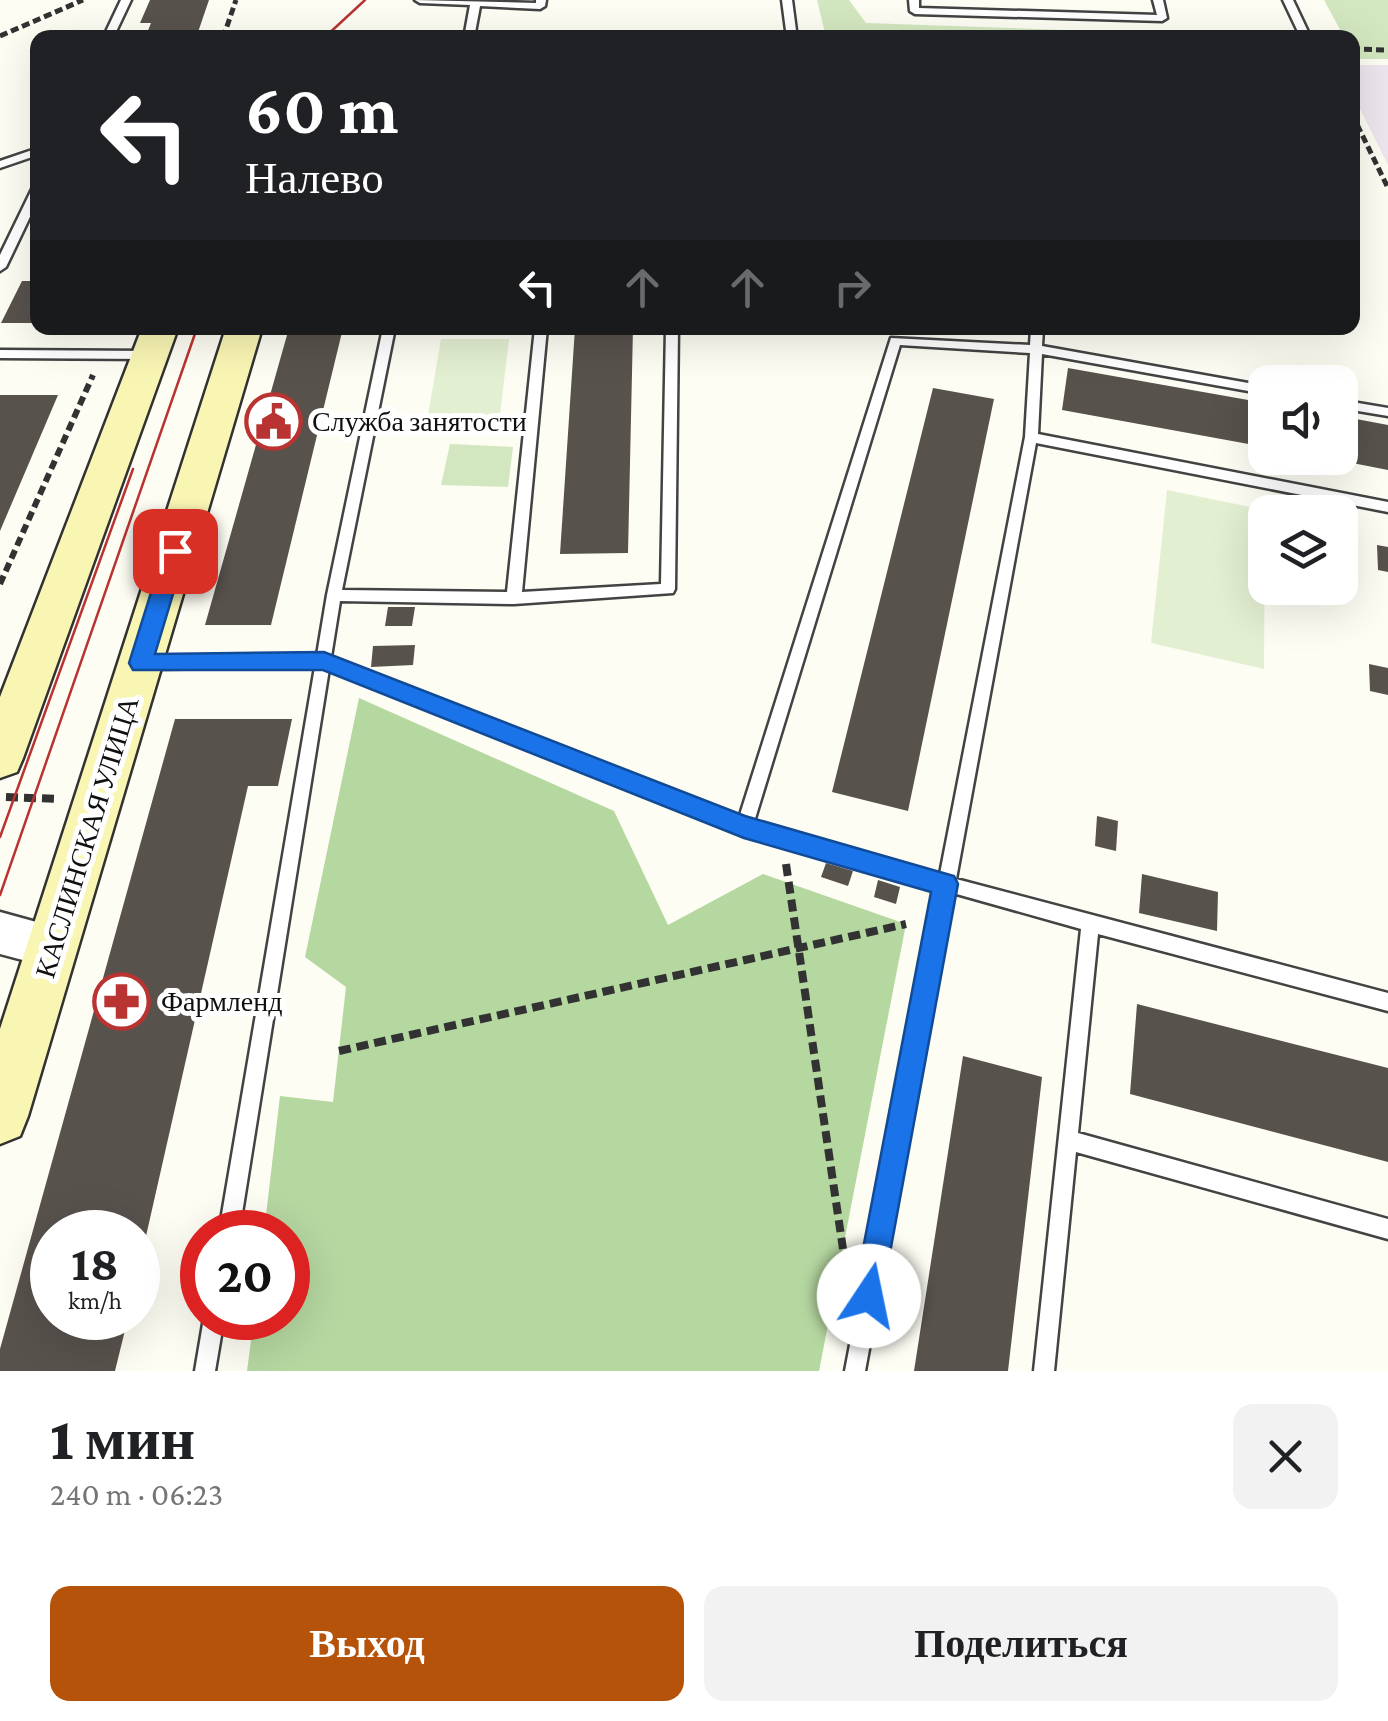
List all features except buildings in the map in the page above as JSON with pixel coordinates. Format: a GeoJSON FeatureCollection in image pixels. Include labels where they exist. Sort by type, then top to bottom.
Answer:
{"type":"FeatureCollection","features":[{"type":"Feature","properties":{"kind":"main road","name":"КАСЛИНСКАЯ УЛИЦА"},"geometry":{"type":"LineString","coordinates":[[0,1116],[242,335]]}},
{"type":"Feature","properties":{"kind":"main road"},"geometry":{"type":"LineString","coordinates":[[0,758],[155,341]]}},
{"type":"Feature","properties":{"kind":"street"},"geometry":{"type":"LineString","coordinates":[[0,933],[53,946]]}},
{"type":"Feature","properties":{"kind":"lane"},"geometry":{"type":"LineString","coordinates":[[112,30],[126,0]]}},
{"type":"Feature","properties":{"kind":"lane"},"geometry":{"type":"LineString","coordinates":[[420,0],[540,6],[541,0]]}},
{"type":"Feature","properties":{"kind":"lane"},"geometry":{"type":"LineString","coordinates":[[786,0],[791,30]]}},
{"type":"Feature","properties":{"kind":"lane"},"geometry":{"type":"LineString","coordinates":[[914,0],[915,11],[1162,18],[1158,0]]}},
{"type":"Feature","properties":{"kind":"lane"},"geometry":{"type":"LineString","coordinates":[[1288,0],[1302,30]]}},
{"type":"Feature","properties":{"kind":"lane"},"geometry":{"type":"LineString","coordinates":[[470,30],[476,1]]}},
{"type":"Feature","properties":{"kind":"lane"},"geometry":{"type":"LineString","coordinates":[[0,165],[30,154]]}},
{"type":"Feature","properties":{"kind":"lane"},"geometry":{"type":"LineString","coordinates":[[0,266],[30,204]]}},
{"type":"Feature","properties":{"kind":"lane"},"geometry":{"type":"LineString","coordinates":[[233,1210],[334,595],[388,335]]}},
{"type":"Feature","properties":{"kind":"lane"},"geometry":{"type":"LineString","coordinates":[[514,598],[539,335]]}},
{"type":"Feature","properties":{"kind":"lane"},"geometry":{"type":"LineString","coordinates":[[334,595],[514,598],[668,589],[672,335]]}},
{"type":"Feature","properties":{"kind":"lane"},"geometry":{"type":"LineString","coordinates":[[855,1371],[1030,436],[1036,335]]}},
{"type":"Feature","properties":{"kind":"lane"},"geometry":{"type":"LineString","coordinates":[[0,354],[102,354],[155,341]]}},
{"type":"Feature","properties":{"kind":"lane"},"geometry":{"type":"LineString","coordinates":[[744,827],[896,341],[1034,349],[1248,387]]}},
{"type":"Feature","properties":{"kind":"lane"},"geometry":{"type":"LineString","coordinates":[[1358,407],[1388,412]]}},
{"type":"Feature","properties":{"kind":"lane"},"geometry":{"type":"LineString","coordinates":[[1030,436],[1388,507]]}},
{"type":"Feature","properties":{"kind":"lane"},"geometry":{"type":"LineString","coordinates":[[140,663],[324,661],[744,827],[1388,1002]]}},
{"type":"Feature","properties":{"kind":"lane"},"geometry":{"type":"LineString","coordinates":[[1044,1371],[1090,924]]}},
{"type":"Feature","properties":{"kind":"lane"},"geometry":{"type":"LineString","coordinates":[[1068,1140],[1388,1229]]}},
{"type":"Feature","properties":{"kind":"lane"},"geometry":{"type":"LineString","coordinates":[[210,1365],[212,1340]]}},
{"type":"Feature","properties":{"kind":"path"},"geometry":{"type":"LineString","coordinates":[[0,36],[83,0]]}},
{"type":"Feature","properties":{"kind":"path"},"geometry":{"type":"LineString","coordinates":[[226,30],[236,0]]}},
{"type":"Feature","properties":{"kind":"path"},"geometry":{"type":"LineString","coordinates":[[1360,50],[1388,50]]}},
{"type":"Feature","properties":{"kind":"path"},"geometry":{"type":"LineString","coordinates":[[1360,130],[1388,188]]}},
{"type":"Feature","properties":{"kind":"path"},"geometry":{"type":"LineString","coordinates":[[0,584],[102,354]]}},
{"type":"Feature","properties":{"kind":"path"},"geometry":{"type":"LineString","coordinates":[[0,796],[98,800]]}},
{"type":"Feature","properties":{"kind":"path"},"geometry":{"type":"LineString","coordinates":[[782,838],[843,1250]]}},
{"type":"Feature","properties":{"kind":"path"},"geometry":{"type":"LineString","coordinates":[[338,1052],[906,924]]}},
{"type":"Feature","properties":{"kind":"shaded area"},"geometry":{"type":"Polygon","coordinates":[[[1360,65],[1388,65],[1388,165],[1360,109],[1360,65]]]}},
{"type":"Feature","properties":{"kind":"green space"},"geometry":{"type":"Polygon","coordinates":[[[817,0],[849,0],[866,23],[1064,30],[824,30],[817,0]]]}},
{"type":"Feature","properties":{"kind":"green space"},"geometry":{"type":"Polygon","coordinates":[[[1324,0],[1388,0],[1388,59],[1360,59],[1360,30],[1340,30],[1324,0]]]}},
{"type":"Feature","properties":{"kind":"green space"},"geometry":{"type":"Polygon","coordinates":[[[441,339],[509,339],[498,432],[425,433],[441,339]]]}},
{"type":"Feature","properties":{"kind":"green space"},"geometry":{"type":"Polygon","coordinates":[[[450,444],[513,447],[508,487],[441,485],[450,444]]]}},
{"type":"Feature","properties":{"kind":"green space"},"geometry":{"type":"Polygon","coordinates":[[[1167,490],[1248,507],[1248,605],[1264,605],[1264,669],[1151,643],[1167,490]]]}},
{"type":"Feature","properties":{"kind":"green space"},"geometry":{"type":"Polygon","coordinates":[[[359,698],[614,811],[668,925],[763,874],[906,924],[819,1371],[247,1371],[251,1340],[310,1340],[310,1210],[267,1210],[280,1096],[333,1102],[346,987],[305,957],[359,698]]]}},
{"type":"Feature","properties":{"kind":"tram line"},"geometry":{"type":"LineString","coordinates":[[333,30],[365,0]]}},
{"type":"Feature","properties":{"kind":"tram line"},"geometry":{"type":"LineString","coordinates":[[0,895],[195,335]]}},
{"type":"Feature","properties":{"kind":"tram line"},"geometry":{"type":"LineString","coordinates":[[0,837],[133,469]]}},
{"type":"Feature","properties":{"kind":"place","name":"Служба занятости"},"geometry":{"type":"Point","coordinates":[273,421]}},
{"type":"Feature","properties":{"kind":"place","name":"Фармленд"},"geometry":{"type":"Point","coordinates":[122,1001]}},
{"type":"Feature","properties":{"kind":"route"},"geometry":{"type":"LineString","coordinates":[[175,551],[140,663],[324,661],[744,827],[945,884],[869,1296]]}}]}
